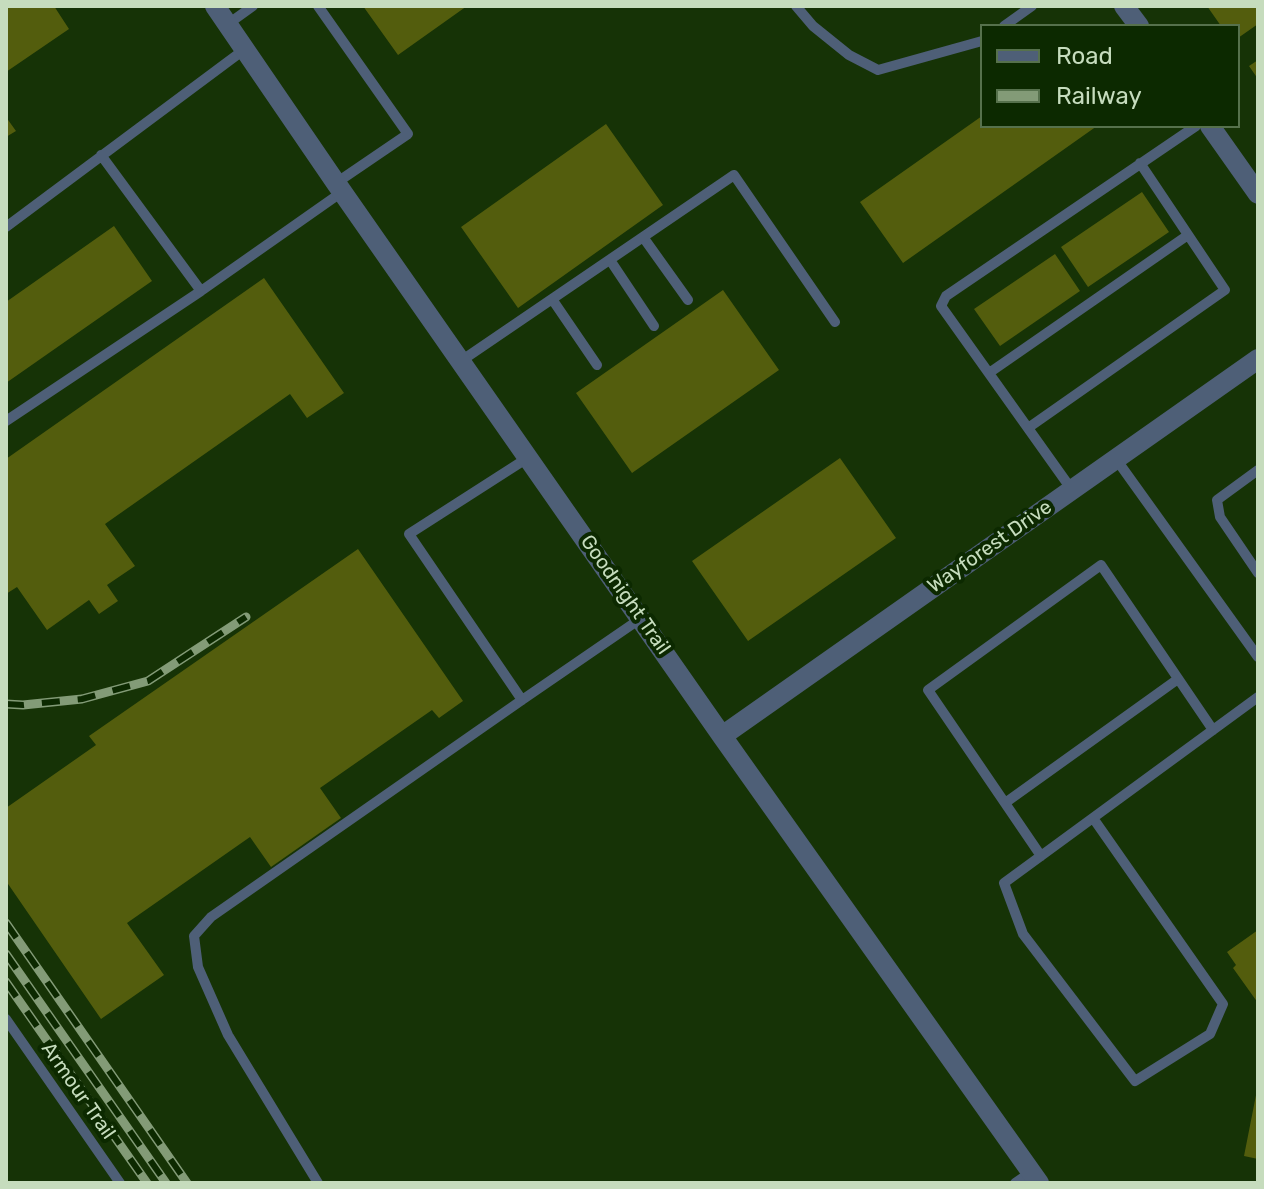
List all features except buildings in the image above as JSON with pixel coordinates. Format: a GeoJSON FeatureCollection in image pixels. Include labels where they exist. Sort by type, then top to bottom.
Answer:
{"type":"FeatureCollection","features":[{"type":"Feature","properties":{"kind":"street","name":"Goodnight Trail"},"geometry":{"type":"LineString","coordinates":[[215,6],[1028,1179]]}},
{"type":"Feature","properties":{"kind":"street"},"geometry":{"type":"LineString","coordinates":[[1124,6],[1138,24]]}},
{"type":"Feature","properties":{"kind":"street"},"geometry":{"type":"LineString","coordinates":[[1211,128],[1258,194]]}},
{"type":"Feature","properties":{"kind":"street","name":"Wayforest Drive"},"geometry":{"type":"LineString","coordinates":[[722,736],[1258,359]]}},
{"type":"Feature","properties":{"kind":"lane"},"geometry":{"type":"LineString","coordinates":[[228,24],[253,6]]}},
{"type":"Feature","properties":{"kind":"lane"},"geometry":{"type":"LineString","coordinates":[[6,421],[201,291],[408,134],[318,6]]}},
{"type":"Feature","properties":{"kind":"lane"},"geometry":{"type":"LineString","coordinates":[[796,6],[813,26],[849,55],[878,70],[980,42]]}},
{"type":"Feature","properties":{"kind":"lane"},"geometry":{"type":"LineString","coordinates":[[1007,24],[1032,6]]}},
{"type":"Feature","properties":{"kind":"lane"},"geometry":{"type":"LineString","coordinates":[[6,227],[245,49]]}},
{"type":"Feature","properties":{"kind":"lane"},"geometry":{"type":"LineString","coordinates":[[1072,490],[941,306],[946,296],[1193,128]]}},
{"type":"Feature","properties":{"kind":"lane"},"geometry":{"type":"LineString","coordinates":[[101,155],[201,291]]}},
{"type":"Feature","properties":{"kind":"lane"},"geometry":{"type":"LineString","coordinates":[[1028,428],[1225,290],[1140,163]]}},
{"type":"Feature","properties":{"kind":"lane"},"geometry":{"type":"LineString","coordinates":[[461,361],[734,175],[835,322]]}},
{"type":"Feature","properties":{"kind":"lane"},"geometry":{"type":"LineString","coordinates":[[989,373],[1188,235]]}},
{"type":"Feature","properties":{"kind":"lane"},"geometry":{"type":"LineString","coordinates":[[643,237],[688,300]]}},
{"type":"Feature","properties":{"kind":"lane"},"geometry":{"type":"LineString","coordinates":[[610,260],[654,326]]}},
{"type":"Feature","properties":{"kind":"lane"},"geometry":{"type":"LineString","coordinates":[[552,299],[597,365]]}},
{"type":"Feature","properties":{"kind":"lane"},"geometry":{"type":"LineString","coordinates":[[522,700],[409,534],[529,457]]}},
{"type":"Feature","properties":{"kind":"lane"},"geometry":{"type":"LineString","coordinates":[[1116,459],[1258,657]]}},
{"type":"Feature","properties":{"kind":"lane"},"geometry":{"type":"LineString","coordinates":[[1258,470],[1217,500],[1220,517],[1258,573]]}},
{"type":"Feature","properties":{"kind":"lane"},"geometry":{"type":"LineString","coordinates":[[1041,856],[928,690],[1101,565],[1213,730]]}},
{"type":"Feature","properties":{"kind":"lane"},"geometry":{"type":"LineString","coordinates":[[318,1183],[228,1035],[198,967],[194,936],[211,917],[641,618]]}},
{"type":"Feature","properties":{"kind":"lane"},"geometry":{"type":"LineString","coordinates":[[1005,803],[1178,679]]}},
{"type":"Feature","properties":{"kind":"lane"},"geometry":{"type":"LineString","coordinates":[[1093,818],[1223,1004],[1210,1034],[1135,1081],[1023,934],[1004,883],[1258,697]]}},
{"type":"Feature","properties":{"kind":"lane","name":"Armour Trail"},"geometry":{"type":"LineString","coordinates":[[6,1019],[120,1183]]}},
{"type":"Feature","properties":{"kind":"railway"},"geometry":{"type":"LineString","coordinates":[[6,704],[82,699],[148,681],[246,617]]}},
{"type":"Feature","properties":{"kind":"railway"},"geometry":{"type":"LineString","coordinates":[[6,923],[187,1183]]}},
{"type":"Feature","properties":{"kind":"railway"},"geometry":{"type":"LineString","coordinates":[[6,954],[166,1183]]}},
{"type":"Feature","properties":{"kind":"railway"},"geometry":{"type":"LineString","coordinates":[[6,982],[147,1183]]}}]}
